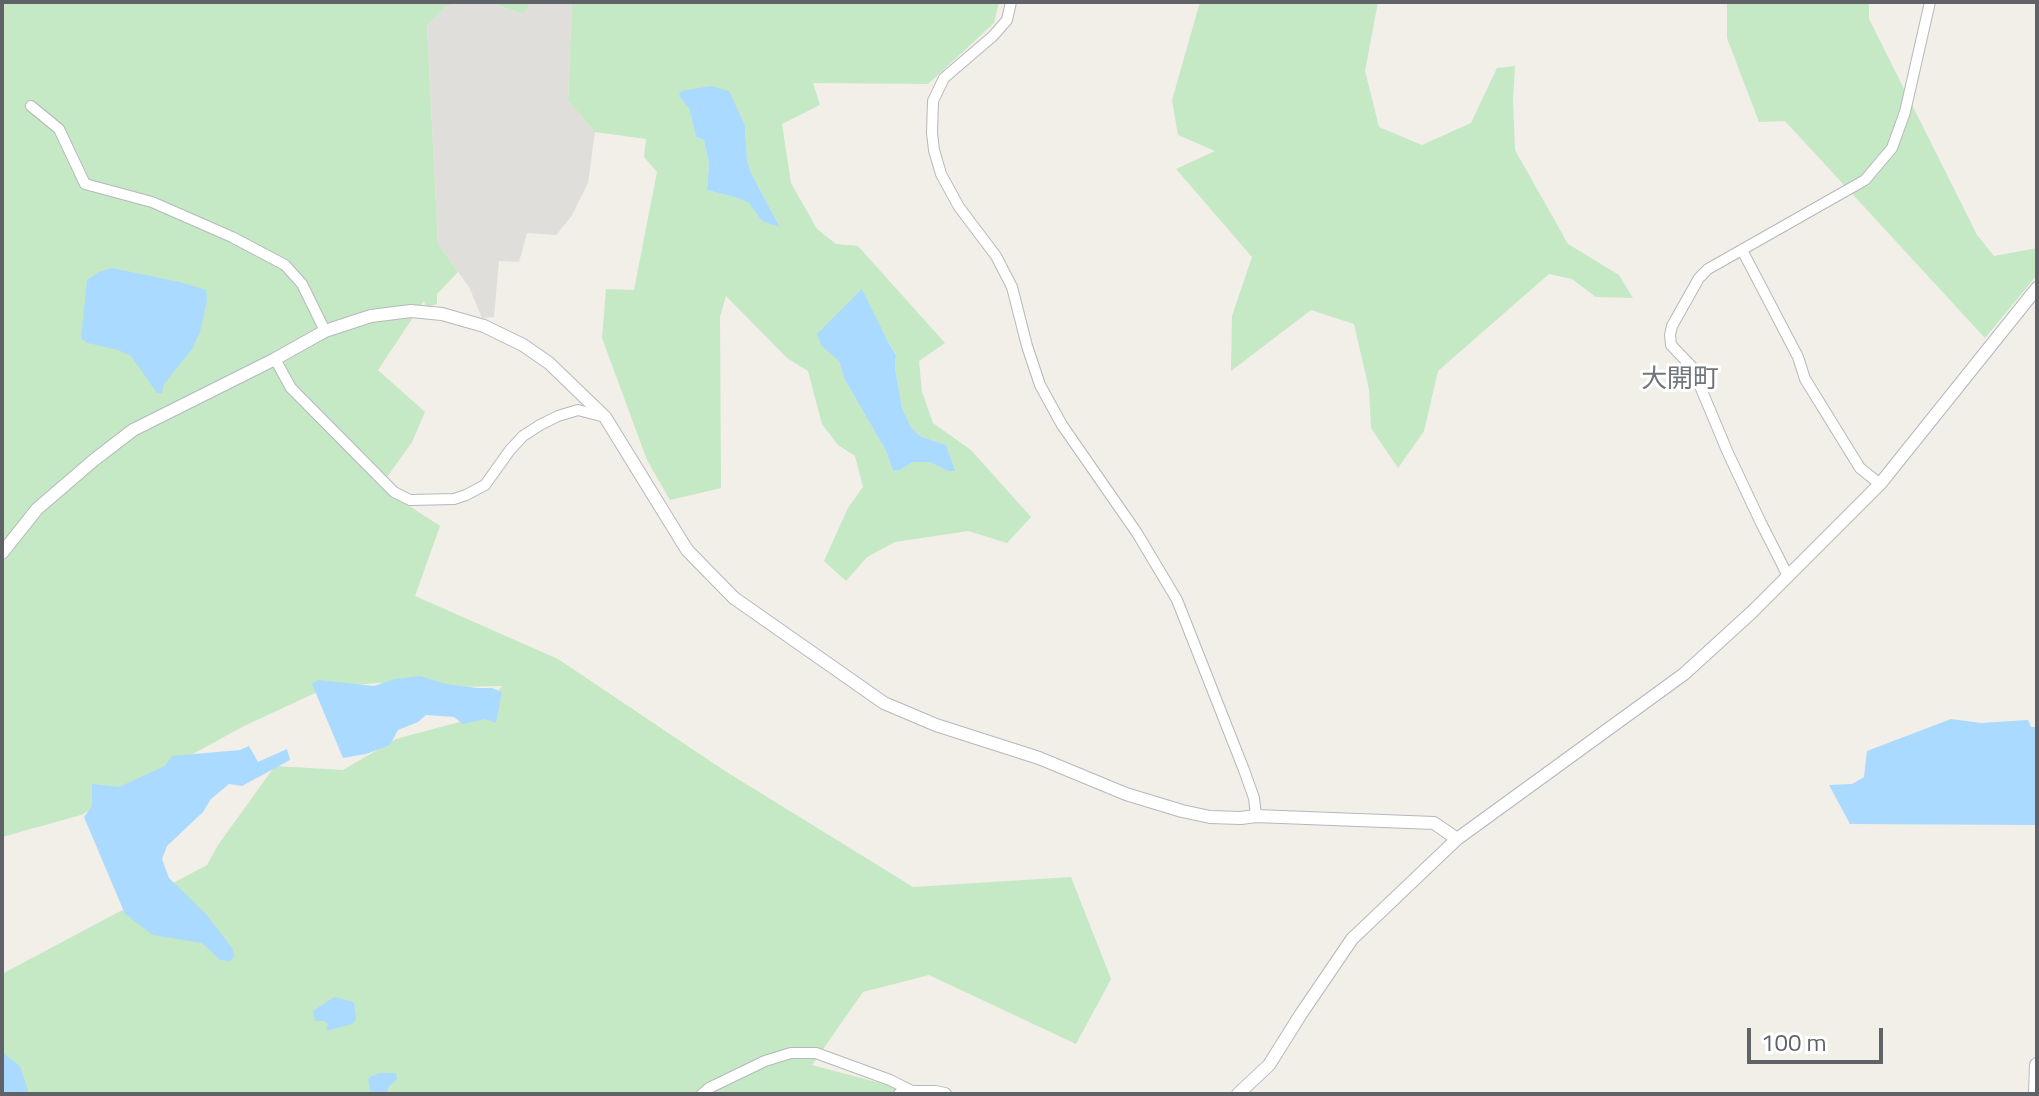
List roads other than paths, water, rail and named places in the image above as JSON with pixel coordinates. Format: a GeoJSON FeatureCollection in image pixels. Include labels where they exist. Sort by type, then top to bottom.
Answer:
{"type":"FeatureCollection","features":[{"type":"Feature","properties":{"kind":"main road"},"geometry":{"type":"LineString","coordinates":[[2036,1094],[2037,1065]]}},
{"type":"Feature","properties":{"kind":"street"},"geometry":{"type":"LineString","coordinates":[[1011,2],[1007,20],[944,78],[933,101],[932,133],[941,174],[959,207],[996,256],[1012,287],[1040,385],[1062,425],[1137,533],[1177,600],[1244,770],[1254,798],[1256,816]]}},
{"type":"Feature","properties":{"kind":"street"},"geometry":{"type":"LineString","coordinates":[[1788,576],[1728,453],[1692,367],[1671,345],[1672,326],[1699,278],[1708,269],[1865,180],[1892,148],[1905,112],[1930,2]]}},
{"type":"Feature","properties":{"kind":"street"},"geometry":{"type":"LineString","coordinates":[[31,106],[59,129],[85,184],[152,202],[232,237],[285,265],[302,284],[325,331]]}},
{"type":"Feature","properties":{"kind":"street"},"geometry":{"type":"LineString","coordinates":[[1742,250],[1798,357],[1805,379],[1860,468],[1880,484]]}},
{"type":"Feature","properties":{"kind":"street"},"geometry":{"type":"LineString","coordinates":[[1238,1094],[1269,1065],[1352,939],[1457,839],[1684,674],[1752,612],[1880,484],[2037,288]]}},
{"type":"Feature","properties":{"kind":"street"},"geometry":{"type":"LineString","coordinates":[[2,553],[37,509],[133,430],[325,331],[371,316],[411,311],[442,314],[484,326],[523,345],[549,363],[605,417],[687,550],[734,598],[884,703],[936,725],[1039,758],[1126,794],[1182,811],[1210,817],[1434,823],[1457,839]]}},
{"type":"Feature","properties":{"kind":"street"},"geometry":{"type":"LineString","coordinates":[[275,359],[291,388],[394,492],[410,500],[454,499],[485,485],[523,436],[558,416],[578,410],[605,417]]}},
{"type":"Feature","properties":{"kind":"street"},"geometry":{"type":"LineString","coordinates":[[702,1094],[765,1061],[791,1053],[816,1053],[914,1092]]}},
{"type":"Feature","properties":{"kind":"street"},"geometry":{"type":"LineString","coordinates":[[900,1094],[945,1094]]}},
{"type":"Feature","properties":{"kind":"water"},"geometry":{"type":"Polygon","coordinates":[[[711,86],[729,91],[745,126],[751,173],[780,227],[762,221],[749,203],[707,190],[709,163],[704,140],[696,137],[689,108],[679,96],[681,91],[711,86]]]}},
{"type":"Feature","properties":{"kind":"water"},"geometry":{"type":"Polygon","coordinates":[[[112,268],[206,290],[207,300],[200,332],[192,349],[164,384],[162,393],[157,393],[131,356],[81,339],[87,280],[112,268]]]}},
{"type":"Feature","properties":{"kind":"water"},"geometry":{"type":"Polygon","coordinates":[[[862,289],[896,355],[895,368],[902,408],[911,427],[920,436],[946,445],[955,471],[929,462],[913,462],[893,471],[886,451],[845,380],[839,361],[821,345],[817,334],[862,289]]]}},
{"type":"Feature","properties":{"kind":"water"},"geometry":{"type":"Polygon","coordinates":[[[420,676],[446,684],[492,688],[502,692],[496,723],[485,719],[463,724],[454,717],[426,715],[398,730],[390,745],[343,758],[312,684],[318,680],[374,686],[420,676]]]}},
{"type":"Feature","properties":{"kind":"water"},"geometry":{"type":"Polygon","coordinates":[[[1951,719],[1981,723],[2028,720],[2031,727],[2037,727],[2037,825],[1850,824],[1829,785],[1852,784],[1864,777],[1867,751],[1951,719]]]}},
{"type":"Feature","properties":{"kind":"water"},"geometry":{"type":"Polygon","coordinates":[[[249,746],[258,762],[287,749],[290,760],[242,786],[229,784],[167,846],[162,859],[169,878],[206,914],[232,948],[235,957],[229,961],[220,960],[202,943],[153,935],[125,914],[84,817],[92,806],[92,784],[119,787],[165,766],[172,756],[240,750],[249,746]]]}},
{"type":"Feature","properties":{"kind":"water"},"geometry":{"type":"Polygon","coordinates":[[[334,997],[354,1002],[356,1019],[352,1024],[326,1031],[328,1024],[315,1021],[313,1011],[334,997]]]}},
{"type":"Feature","properties":{"kind":"water"},"geometry":{"type":"Polygon","coordinates":[[[2,1052],[20,1066],[29,1094],[2,1094],[2,1052]]]}},
{"type":"Feature","properties":{"kind":"water"},"geometry":{"type":"Polygon","coordinates":[[[380,1073],[396,1073],[397,1079],[386,1094],[371,1094],[368,1079],[380,1073]]]}},
{"type":"Feature","properties":{"kind":"district","name":"大開町"},"geometry":{"type":"Point","coordinates":[1680,381]}}]}
